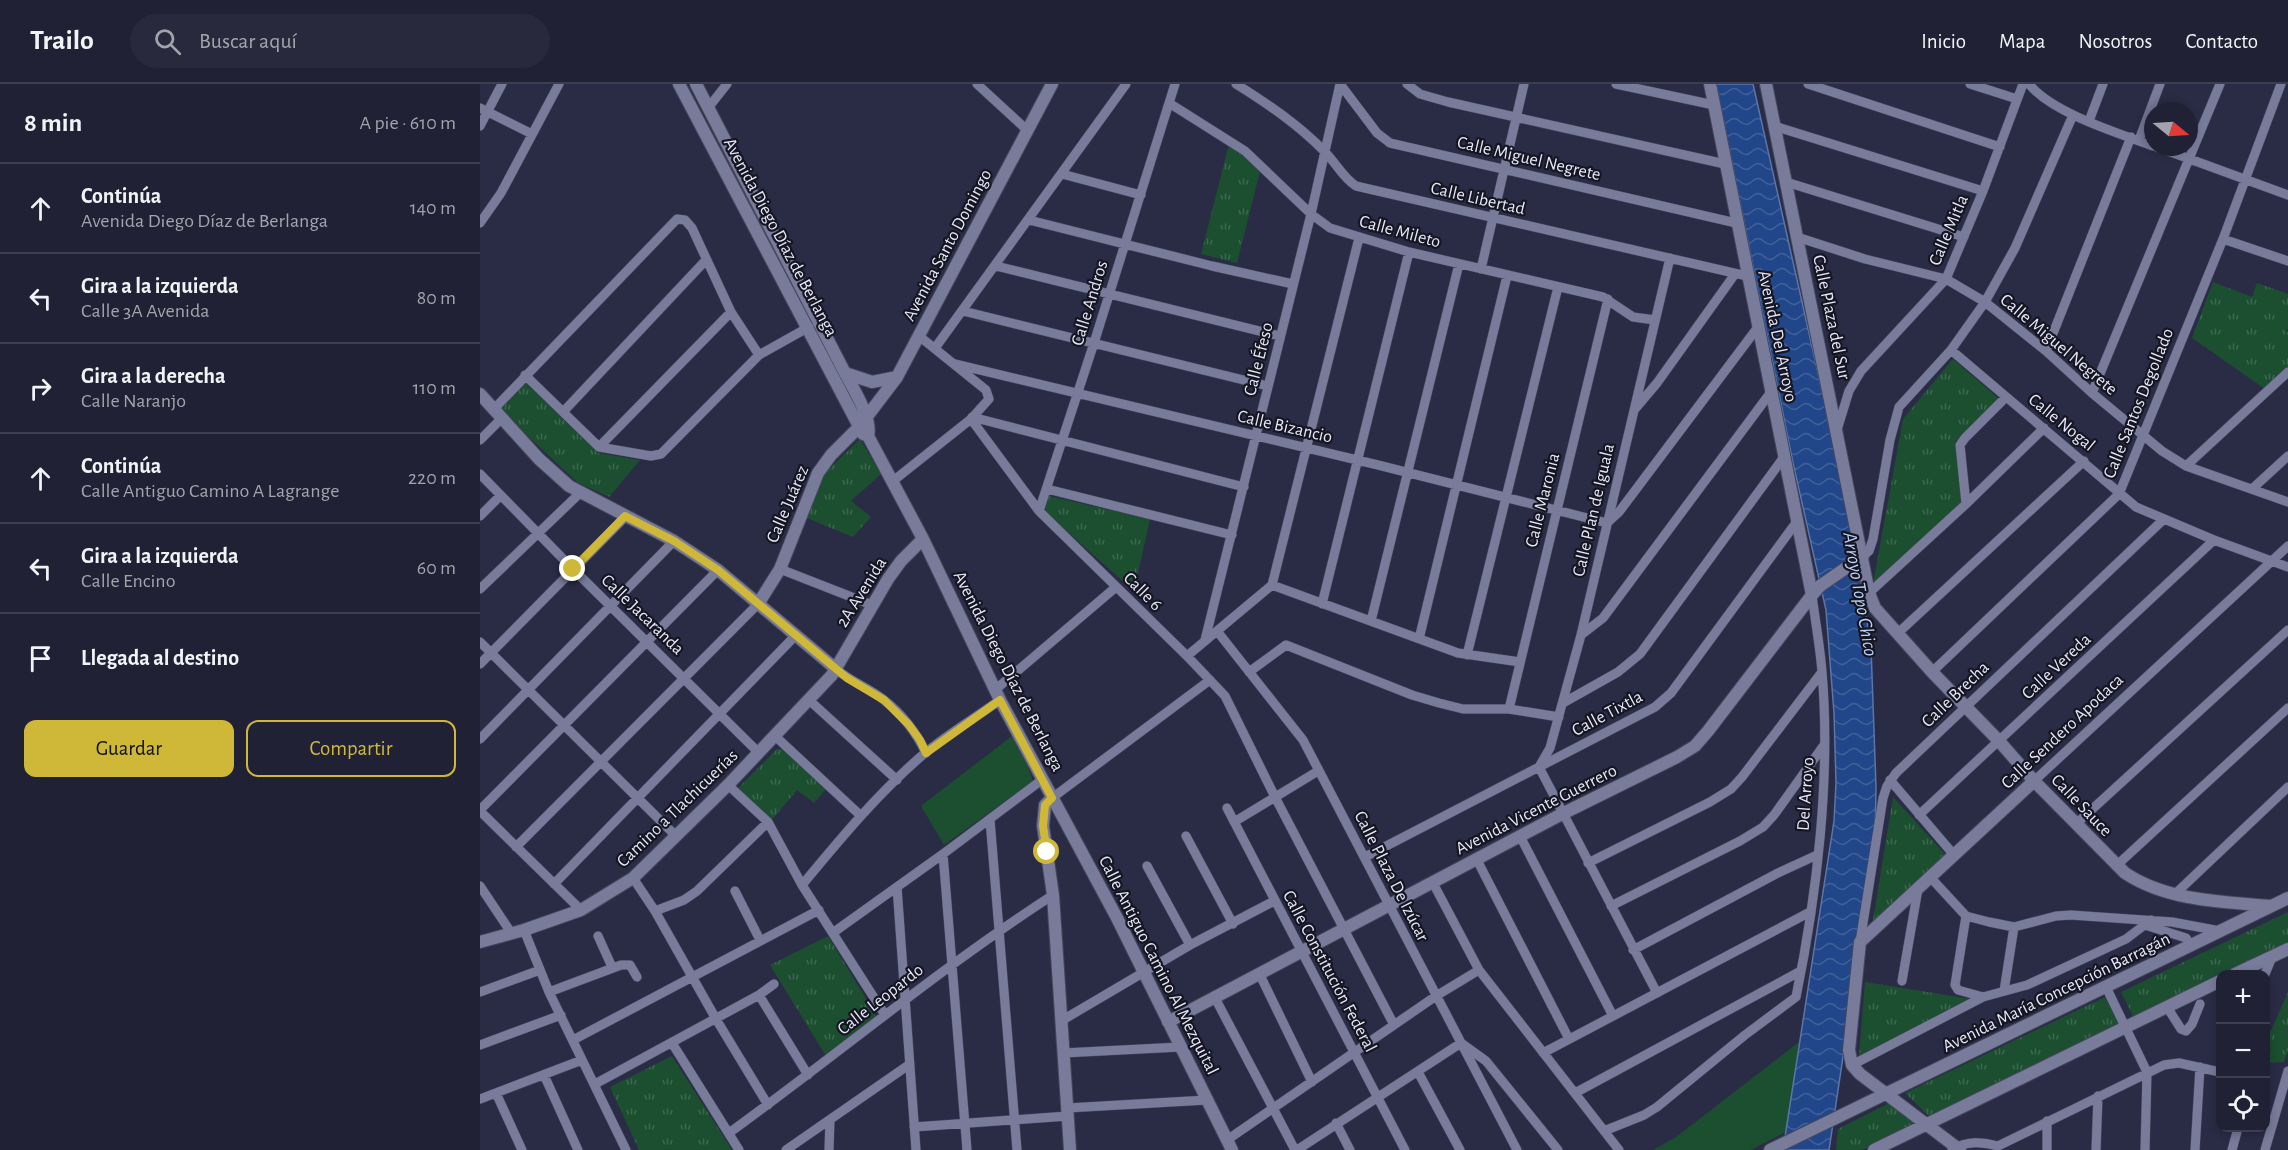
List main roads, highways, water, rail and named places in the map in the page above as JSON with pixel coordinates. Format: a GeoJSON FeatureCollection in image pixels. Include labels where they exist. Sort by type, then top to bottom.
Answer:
{"type":"FeatureCollection","features":[{"type":"Feature","properties":{"kind":"water","name":"Arroyo Topo Chico"},"geometry":{"type":"Polygon","coordinates":[[[1716,84],[1753,84],[1831,431],[1857,556],[1871,647],[1876,787],[1875,844],[1829,1150],[1783,1150],[1834,821],[1836,783],[1834,713],[1826,610],[1792,458],[1716,84]]]}}]}
